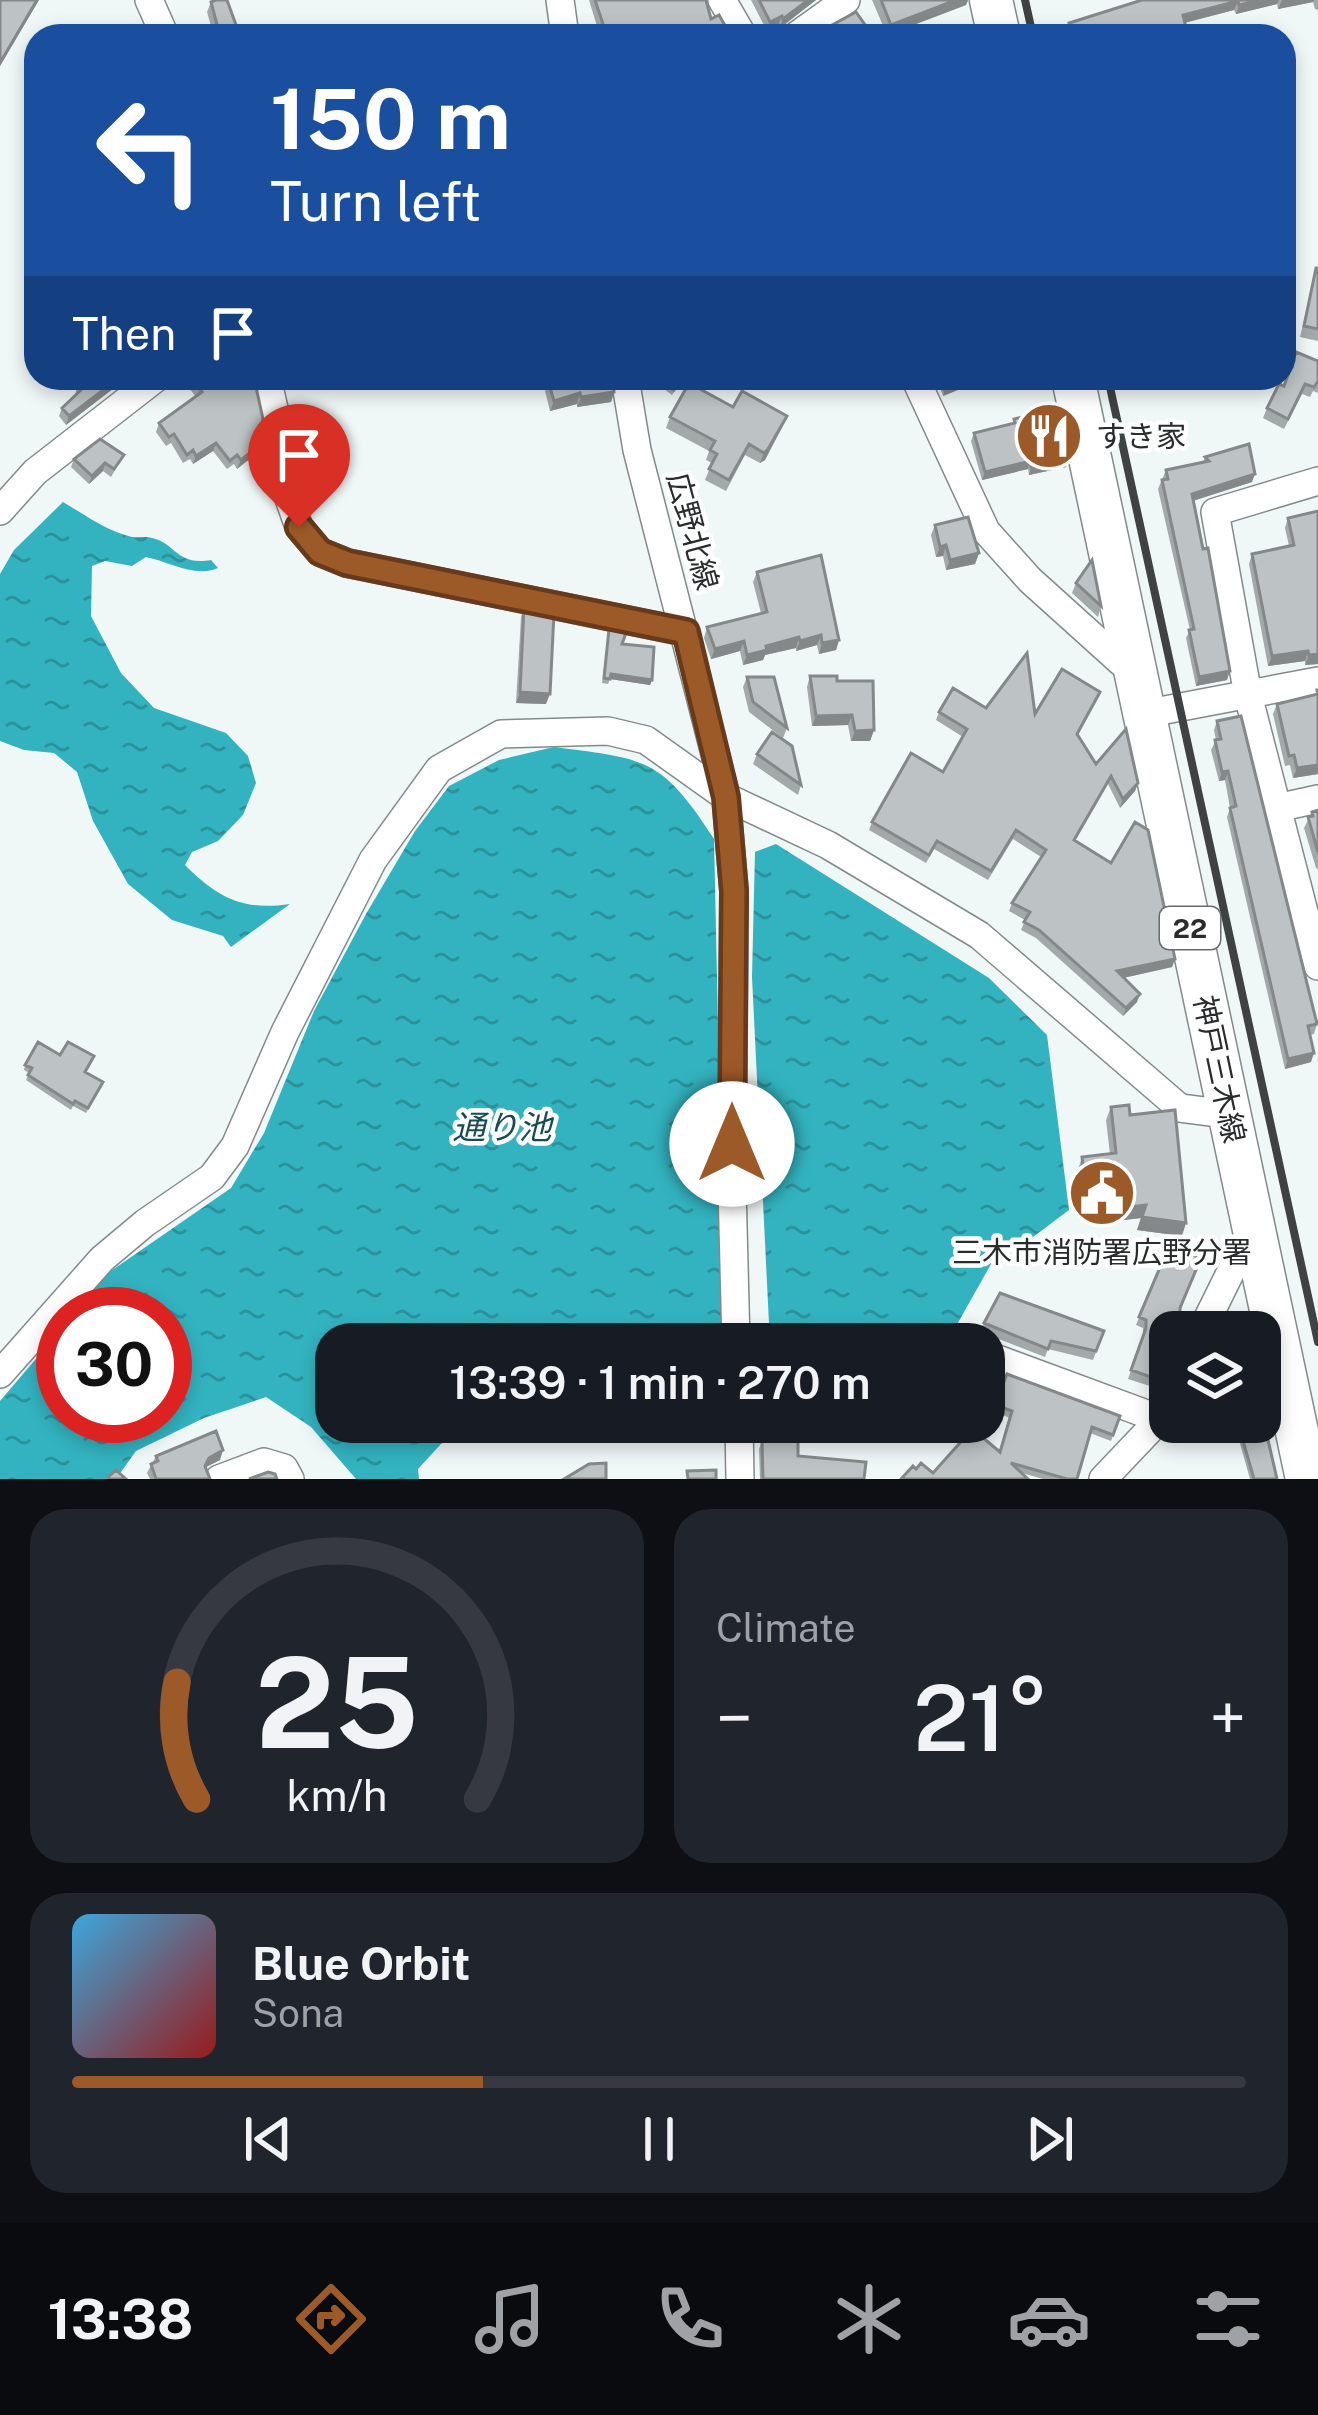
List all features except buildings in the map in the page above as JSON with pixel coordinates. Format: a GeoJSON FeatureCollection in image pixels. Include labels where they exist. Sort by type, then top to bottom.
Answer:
{"type":"FeatureCollection","features":[{"type":"Feature","properties":{"kind":"main road","name":"神戸三木線"},"geometry":{"type":"LineString","coordinates":[[1075,390],[1307,1479]]}},
{"type":"Feature","properties":{"kind":"street"},"geometry":{"type":"LineString","coordinates":[[813,24],[846,0]]}},
{"type":"Feature","properties":{"kind":"street"},"geometry":{"type":"LineString","coordinates":[[0,511],[35,472],[141,390]]}},
{"type":"Feature","properties":{"kind":"street"},"geometry":{"type":"LineString","coordinates":[[270,390],[278,426],[274,459],[299,527],[320,552],[347,563],[686,632]]}},
{"type":"Feature","properties":{"kind":"street","name":"広野北線"},"geometry":{"type":"LineString","coordinates":[[627,390],[638,450],[726,797],[734,891],[735,1323]]}},
{"type":"Feature","properties":{"kind":"street"},"geometry":{"type":"LineString","coordinates":[[921,390],[986,531],[1030,580],[1121,662],[1133,660]]}},
{"type":"Feature","properties":{"kind":"street"},"geometry":{"type":"LineString","coordinates":[[1318,481],[1215,512],[1248,695],[1318,966]]}},
{"type":"Feature","properties":{"kind":"street"},"geometry":{"type":"LineString","coordinates":[[1144,714],[1318,681]]}},
{"type":"Feature","properties":{"kind":"street"},"geometry":{"type":"LineString","coordinates":[[0,1374],[102,1259],[212,1177],[235,1146],[285,1031],[373,860],[439,769],[501,734],[608,731],[646,740],[726,797],[828,845],[979,935],[1180,1108],[1211,1112],[1228,1106]]}},
{"type":"Feature","properties":{"kind":"street"},"geometry":{"type":"LineString","coordinates":[[1277,808],[1318,799]]}},
{"type":"Feature","properties":{"kind":"street"},"geometry":{"type":"LineString","coordinates":[[1211,1311],[1239,1255],[1257,1242]]}},
{"type":"Feature","properties":{"kind":"street"},"geometry":{"type":"LineString","coordinates":[[1005,1360],[1149,1404]]}},
{"type":"Feature","properties":{"kind":"street"},"geometry":{"type":"LineString","coordinates":[[1103,1479],[1149,1427]]}},
{"type":"Feature","properties":{"kind":"street"},"geometry":{"type":"LineString","coordinates":[[739,1443],[740,1479]]}},
{"type":"Feature","properties":{"kind":"street"},"geometry":{"type":"LineString","coordinates":[[219,1479],[264,1462],[284,1468],[290,1479]]}},
{"type":"Feature","properties":{"kind":"water"},"geometry":{"type":"Polygon","coordinates":[[[63,502],[114,531],[149,537],[190,560],[211,560],[218,568],[191,570],[146,557],[132,566],[105,561],[92,566],[91,616],[121,673],[154,708],[226,733],[248,756],[256,783],[243,815],[218,841],[192,852],[185,865],[232,900],[258,906],[290,904],[231,947],[223,936],[172,920],[128,884],[93,821],[77,772],[54,753],[0,741],[0,574],[14,550],[63,502]]]}},
{"type":"Feature","properties":{"kind":"water","name":"通り池"},"geometry":{"type":"Polygon","coordinates":[[[554,747],[631,760],[649,767],[680,792],[714,839],[725,1323],[315,1323],[315,1432],[266,1397],[192,1424],[192,1287],[96,1287],[108,1273],[231,1188],[264,1133],[314,1011],[415,831],[449,786],[499,760],[554,747]]]}},
{"type":"Feature","properties":{"kind":"water"},"geometry":{"type":"Polygon","coordinates":[[[776,844],[989,978],[1047,1035],[1069,1210],[1025,1243],[995,1257],[958,1323],[769,1323],[752,977],[755,852],[776,844]]]}},
{"type":"Feature","properties":{"kind":"water","name":"通り池"},"geometry":{"type":"Polygon","coordinates":[[[36,1359],[36,1443],[152,1443],[136,1451],[116,1479],[0,1479],[0,1401],[36,1359]]]}},
{"type":"Feature","properties":{"kind":"water","name":"通り池"},"geometry":{"type":"Polygon","coordinates":[[[325,1443],[443,1443],[418,1469],[419,1479],[356,1479],[325,1443]]]}},
{"type":"Feature","properties":{"kind":"railway"},"geometry":{"type":"LineString","coordinates":[[1025,0],[1030,24]]}},
{"type":"Feature","properties":{"kind":"railway"},"geometry":{"type":"LineString","coordinates":[[1111,390],[1318,1342]]}},
{"type":"Feature","properties":{"kind":"place","name":"すき家"},"geometry":{"type":"Point","coordinates":[1049,436]}},
{"type":"Feature","properties":{"kind":"place","name":"三木市消防署広野分署"},"geometry":{"type":"Point","coordinates":[1102,1193]}},
{"type":"Feature","properties":{"kind":"route"},"geometry":{"type":"LineString","coordinates":[[299,527],[320,552],[347,563],[686,632],[726,797],[734,891],[732,1144]]}}]}
